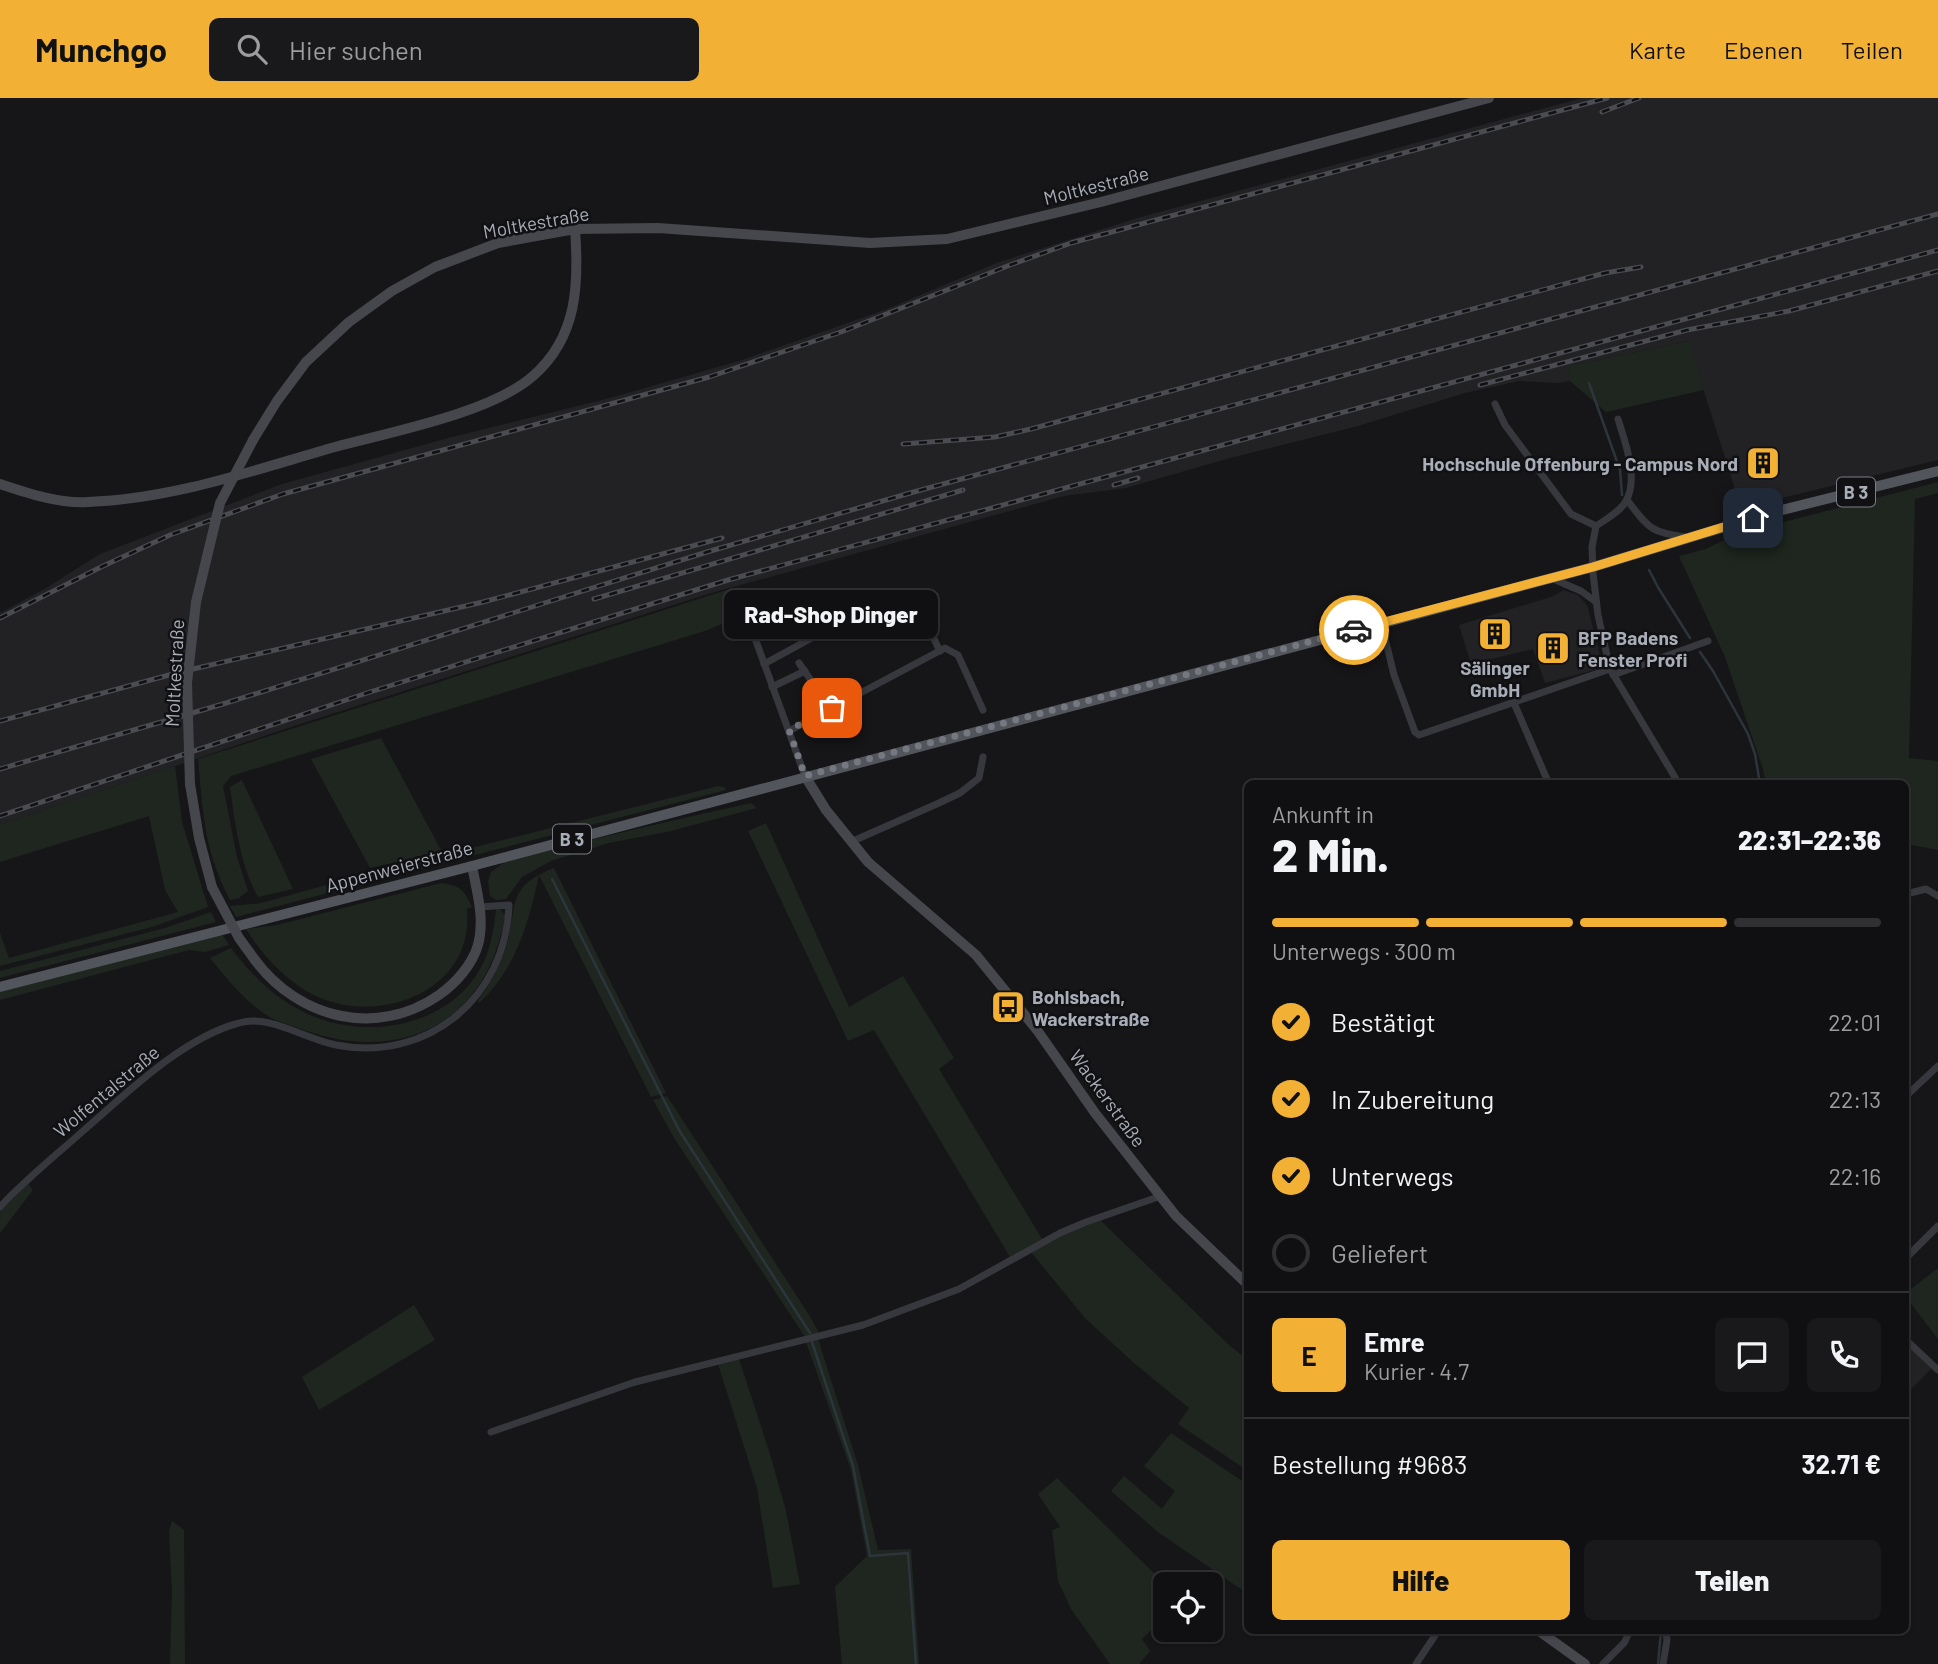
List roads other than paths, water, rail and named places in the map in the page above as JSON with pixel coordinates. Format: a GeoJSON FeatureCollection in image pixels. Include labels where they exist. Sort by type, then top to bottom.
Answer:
{"type":"FeatureCollection","features":[{"type":"Feature","properties":{"kind":"main road","name":"B 3"},"geometry":{"type":"LineString","coordinates":[[805,776],[1593,567],[1774,512],[1938,471]]}},
{"type":"Feature","properties":{"kind":"main road","name":"Appenweierstraße"},"geometry":{"type":"LineString","coordinates":[[0,987],[472,866],[805,776]]}},
{"type":"Feature","properties":{"kind":"street","name":"Moltkestraße"},"geometry":{"type":"LineString","coordinates":[[472,866],[480,907],[481,929],[477,948],[466,969],[450,987],[409,1012],[387,1018],[362,1019],[337,1015],[305,1004],[281,989],[264,973],[239,938],[212,887],[199,838],[190,783],[187,683],[196,602],[220,503],[277,401],[306,362],[349,321],[392,291],[435,267],[498,243],[575,229],[658,228],[870,243],[947,239],[1101,202],[1489,98]]}},
{"type":"Feature","properties":{"kind":"street"},"geometry":{"type":"LineString","coordinates":[[0,484],[31,494],[84,503],[136,499],[192,488],[414,426],[495,400],[534,376],[558,346],[573,310],[577,291],[575,229]]}},
{"type":"Feature","properties":{"kind":"street"},"geometry":{"type":"LineString","coordinates":[[1495,404],[1505,425],[1571,514],[1596,527]]}},
{"type":"Feature","properties":{"kind":"street"},"geometry":{"type":"LineString","coordinates":[[1618,419],[1632,465],[1627,500],[1596,527],[1592,547],[1596,602],[1611,672],[1677,780]]}},
{"type":"Feature","properties":{"kind":"street"},"geometry":{"type":"LineString","coordinates":[[1627,500],[1647,525],[1659,533],[1688,537]]}},
{"type":"Feature","properties":{"kind":"street"},"geometry":{"type":"LineString","coordinates":[[1550,578],[1581,591],[1596,602]]}},
{"type":"Feature","properties":{"kind":"street","name":"Wackerstraße"},"geometry":{"type":"LineString","coordinates":[[740,597],[805,776],[826,810],[868,862],[976,955],[1037,1030],[1095,1113],[1176,1216],[1244,1282]]}},
{"type":"Feature","properties":{"kind":"street"},"geometry":{"type":"LineString","coordinates":[[914,599],[940,651]]}},
{"type":"Feature","properties":{"kind":"street"},"geometry":{"type":"LineString","coordinates":[[764,664],[830,628]]}},
{"type":"Feature","properties":{"kind":"street"},"geometry":{"type":"LineString","coordinates":[[1385,638],[1394,675],[1415,732],[1419,735],[1708,641]]}},
{"type":"Feature","properties":{"kind":"street"},"geometry":{"type":"LineString","coordinates":[[789,730],[945,648],[958,655],[983,710]]}},
{"type":"Feature","properties":{"kind":"street"},"geometry":{"type":"LineString","coordinates":[[799,663],[810,679]]}},
{"type":"Feature","properties":{"kind":"street"},"geometry":{"type":"LineString","coordinates":[[772,687],[805,671]]}},
{"type":"Feature","properties":{"kind":"street"},"geometry":{"type":"LineString","coordinates":[[1514,704],[1547,780]]}},
{"type":"Feature","properties":{"kind":"street"},"geometry":{"type":"LineString","coordinates":[[852,841],[960,793],[979,778],[983,757]]}},
{"type":"Feature","properties":{"kind":"street"},"geometry":{"type":"LineString","coordinates":[[1909,893],[1926,889],[1938,896]]}},
{"type":"Feature","properties":{"kind":"street","name":"Wolfentalstraße"},"geometry":{"type":"LineString","coordinates":[[0,1207],[34,1174],[171,1056],[221,1029],[254,1020],[334,1045],[369,1048],[398,1044],[436,1030],[460,1014],[479,994],[503,948],[509,905],[480,907]]}},
{"type":"Feature","properties":{"kind":"street"},"geometry":{"type":"LineString","coordinates":[[1909,1093],[1938,1066]]}},
{"type":"Feature","properties":{"kind":"street"},"geometry":{"type":"LineString","coordinates":[[491,1432],[635,1382],[863,1325],[959,1289],[1060,1233],[1160,1196]]}},
{"type":"Feature","properties":{"kind":"street"},"geometry":{"type":"LineString","coordinates":[[1909,1255],[1938,1226]]}},
{"type":"Feature","properties":{"kind":"street"},"geometry":{"type":"LineString","coordinates":[[1909,1343],[1938,1370]]}},
{"type":"Feature","properties":{"kind":"street"},"geometry":{"type":"LineString","coordinates":[[1416,1664],[1436,1634]]}},
{"type":"Feature","properties":{"kind":"street"},"geometry":{"type":"LineString","coordinates":[[1543,1634],[1586,1664]]}},
{"type":"Feature","properties":{"kind":"street"},"geometry":{"type":"LineString","coordinates":[[1602,1664],[1624,1643],[1628,1634]]}},
{"type":"Feature","properties":{"kind":"street"},"geometry":{"type":"LineString","coordinates":[[1663,1664],[1666,1634]]}},
{"type":"Feature","properties":{"kind":"waterway"},"geometry":{"type":"LineString","coordinates":[[1589,383],[1620,470],[1622,495]]}},
{"type":"Feature","properties":{"kind":"waterway"},"geometry":{"type":"LineString","coordinates":[[1649,570],[1690,638]]}},
{"type":"Feature","properties":{"kind":"waterway"},"geometry":{"type":"LineString","coordinates":[[1700,652],[1748,734],[1759,780]]}},
{"type":"Feature","properties":{"kind":"waterway"},"geometry":{"type":"LineString","coordinates":[[552,879],[679,1130],[810,1333]]}},
{"type":"Feature","properties":{"kind":"waterway"},"geometry":{"type":"LineString","coordinates":[[812,1342],[853,1466],[870,1556],[908,1553],[916,1664]]}},
{"type":"Feature","properties":{"kind":"waterway"},"geometry":{"type":"LineString","coordinates":[[1658,1664],[1661,1634]]}},
{"type":"Feature","properties":{"kind":"railway"},"geometry":{"type":"LineString","coordinates":[[0,618],[170,535],[283,494],[709,377],[841,332],[1071,243],[1607,98]]}},
{"type":"Feature","properties":{"kind":"railway"},"geometry":{"type":"LineString","coordinates":[[1602,112],[1639,98]]}},
{"type":"Feature","properties":{"kind":"railway"},"geometry":{"type":"LineString","coordinates":[[0,769],[223,704],[707,552],[910,493],[1938,214]]}},
{"type":"Feature","properties":{"kind":"railway"},"geometry":{"type":"LineString","coordinates":[[0,816],[370,692],[728,580],[1938,250]]}},
{"type":"Feature","properties":{"kind":"railway"},"geometry":{"type":"LineString","coordinates":[[903,444],[995,437],[1031,429],[1605,273],[1641,267]]}},
{"type":"Feature","properties":{"kind":"railway"},"geometry":{"type":"LineString","coordinates":[[1480,385],[1687,330],[1789,311],[1938,271]]}},
{"type":"Feature","properties":{"kind":"railway"},"geometry":{"type":"LineString","coordinates":[[1114,485],[1138,478]]}},
{"type":"Feature","properties":{"kind":"railway"},"geometry":{"type":"LineString","coordinates":[[594,599],[963,490]]}},
{"type":"Feature","properties":{"kind":"railway"},"geometry":{"type":"LineString","coordinates":[[0,721],[180,672],[483,602],[722,538]]}},
{"type":"Feature","properties":{"kind":"place","name":"Hochschule Offenburg - Campus Nord"},"geometry":{"type":"Point","coordinates":[1763,463]}},
{"type":"Feature","properties":{"kind":"place","name":"Sälinger GmbH"},"geometry":{"type":"Point","coordinates":[1495,634]}},
{"type":"Feature","properties":{"kind":"place","name":"BFP Badens Fenster Profi"},"geometry":{"type":"Point","coordinates":[1553,648]}},
{"type":"Feature","properties":{"kind":"place","name":"Rad-Shop Dinger"},"geometry":{"type":"Point","coordinates":[832,708]}},
{"type":"Feature","properties":{"kind":"place","name":"Bohlsbach, Wackerstraße"},"geometry":{"type":"Point","coordinates":[1008,1007]}}]}
